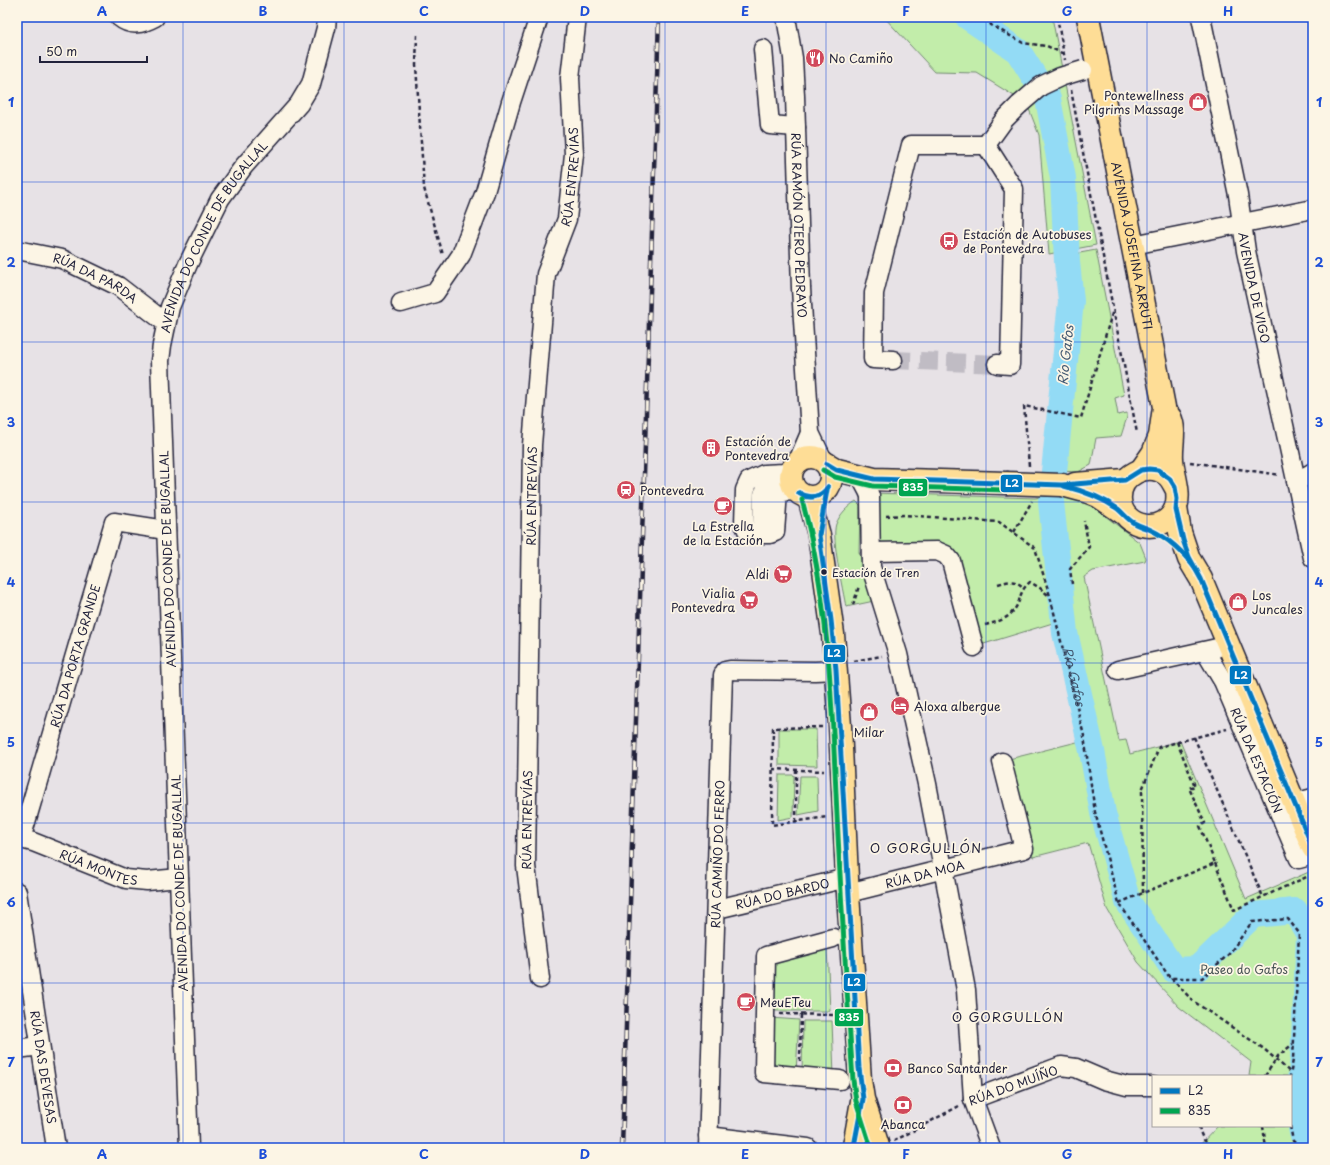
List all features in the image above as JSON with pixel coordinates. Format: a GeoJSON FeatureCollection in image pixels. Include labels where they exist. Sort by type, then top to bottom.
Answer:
{"type":"FeatureCollection","features":[{"type":"Feature","properties":{"kind":"main road","name":"AVENIDA JOSEFINA ARRUTI"},"geometry":{"type":"LineString","coordinates":[[1088,17],[1090,68],[1133,245],[1164,407],[1160,436],[1152,453],[1133,475]]}},
{"type":"Feature","properties":{"kind":"main road","name":"RÚA DA ESTACIÓN"},"geometry":{"type":"LineString","coordinates":[[1164,407],[1171,418],[1173,430],[1172,459],[1180,532],[1189,559],[1202,579],[1229,646],[1304,800],[1313,848]]}},
{"type":"Feature","properties":{"kind":"main road"},"geometry":{"type":"LineString","coordinates":[[866,478],[837,470],[825,462],[810,457],[804,458],[806,483],[819,535],[831,620],[845,666],[848,885],[859,1068],[863,1099],[882,1146]]}},
{"type":"Feature","properties":{"kind":"main road"},"geometry":{"type":"LineString","coordinates":[[806,483],[832,477],[831,470],[825,462]]}},
{"type":"Feature","properties":{"kind":"main road"},"geometry":{"type":"LineString","coordinates":[[806,483],[866,478],[1062,485],[1133,475],[1150,469],[1167,475],[1173,482],[1176,499],[1171,516],[1163,523],[1153,526],[1135,524],[1128,519],[1123,512],[1119,496],[1121,487],[1133,475]]}},
{"type":"Feature","properties":{"kind":"main road"},"geometry":{"type":"LineString","coordinates":[[1062,485],[1098,496],[1123,512]]}},
{"type":"Feature","properties":{"kind":"main road","name":"RÚA DA ESTACIÓN"},"geometry":{"type":"LineString","coordinates":[[1143,526],[1167,540],[1189,559]]}},
{"type":"Feature","properties":{"kind":"main road"},"geometry":{"type":"LineString","coordinates":[[852,1147],[863,1099]]}},
{"type":"Feature","properties":{"kind":"main road"},"geometry":{"type":"LineString","coordinates":[[852,1147],[866,1142],[882,1146]]}},
{"type":"Feature","properties":{"kind":"street"},"geometry":{"type":"LineString","coordinates":[[119,17],[125,22],[142,24],[155,17]]}},
{"type":"Feature","properties":{"kind":"street","name":"AVENIDA DO CONDE DE BUGALLAL"},"geometry":{"type":"LineString","coordinates":[[189,1148],[160,361],[170,307],[188,264],[220,198],[244,166],[299,104],[311,84],[326,28],[327,17]]}},
{"type":"Feature","properties":{"kind":"street"},"geometry":{"type":"LineString","coordinates":[[401,303],[435,293],[462,255],[485,192],[511,102],[538,17]]}},
{"type":"Feature","properties":{"kind":"street","name":"RÚA ENTREVÍAS"},"geometry":{"type":"LineString","coordinates":[[540,979],[526,866],[532,445],[546,274],[567,219],[574,154],[570,78],[577,17]]}},
{"type":"Feature","properties":{"kind":"street","name":"RÚA RAMÓN OTERO PEDRAYO"},"geometry":{"type":"LineString","coordinates":[[786,17],[793,58],[801,288],[810,433],[806,483]]}},
{"type":"Feature","properties":{"kind":"street","name":"AVENIDA DE VIGO"},"geometry":{"type":"LineString","coordinates":[[1201,17],[1238,195],[1246,251],[1313,558]]}},
{"type":"Feature","properties":{"kind":"street"},"geometry":{"type":"LineString","coordinates":[[763,49],[770,125],[796,127]]}},
{"type":"Feature","properties":{"kind":"street"},"geometry":{"type":"LineString","coordinates":[[986,145],[1004,120],[1041,86],[1060,77],[1090,68]]}},
{"type":"Feature","properties":{"kind":"street"},"geometry":{"type":"LineString","coordinates":[[893,360],[873,359],[874,293],[911,145],[986,145]]}},
{"type":"Feature","properties":{"kind":"street"},"geometry":{"type":"LineString","coordinates":[[986,145],[1014,188],[1010,365],[997,364]]}},
{"type":"Feature","properties":{"kind":"street"},"geometry":{"type":"LineString","coordinates":[[1133,245],[1313,209]]}},
{"type":"Feature","properties":{"kind":"street","name":"RÚA DA PARDA"},"geometry":{"type":"LineString","coordinates":[[17,250],[62,259],[118,286],[166,323]]}},
{"type":"Feature","properties":{"kind":"street","name":"RÚA RAMÓN OTERO PEDRAYO"},"geometry":{"type":"LineString","coordinates":[[810,433],[825,462]]}},
{"type":"Feature","properties":{"kind":"street"},"geometry":{"type":"LineString","coordinates":[[1296,482],[1313,472]]}},
{"type":"Feature","properties":{"kind":"street"},"geometry":{"type":"LineString","coordinates":[[784,473],[806,483],[778,492],[775,532],[770,534],[749,534],[744,524],[745,490],[750,481],[764,474],[784,473]]}},
{"type":"Feature","properties":{"kind":"street"},"geometry":{"type":"LineString","coordinates":[[764,474],[756,490],[758,526],[763,494],[770,485],[806,483]]}},
{"type":"Feature","properties":{"kind":"street"},"geometry":{"type":"LineString","coordinates":[[866,478],[870,496],[870,567],[898,654],[944,869],[966,990],[973,1098],[991,1148]]}},
{"type":"Feature","properties":{"kind":"street","name":"RÚA DA PORTA GRANDE"},"geometry":{"type":"LineString","coordinates":[[19,841],[114,522],[166,530]]}},
{"type":"Feature","properties":{"kind":"street"},"geometry":{"type":"LineString","coordinates":[[871,552],[937,551],[946,555],[951,561],[974,647]]}},
{"type":"Feature","properties":{"kind":"street"},"geometry":{"type":"LineString","coordinates":[[1118,670],[1229,646]]}},
{"type":"Feature","properties":{"kind":"street","name":"RÚA DA ESTACIÓN"},"geometry":{"type":"LineString","coordinates":[[1205,650],[1223,681],[1299,859],[1313,855]]}},
{"type":"Feature","properties":{"kind":"street","name":"RÚA CAMIÑO DO FERRO"},"geometry":{"type":"LineString","coordinates":[[708,1142],[717,909],[723,675],[725,671],[730,670],[815,671],[845,666]]}},
{"type":"Feature","properties":{"kind":"street","name":"RÚA DA MOA"},"geometry":{"type":"LineString","coordinates":[[848,885],[944,869],[1024,849],[1002,762]]}},
{"type":"Feature","properties":{"kind":"street","name":"RÚA MONTES"},"geometry":{"type":"LineString","coordinates":[[19,841],[33,842],[126,879],[146,881],[179,878]]}},
{"type":"Feature","properties":{"kind":"street","name":"RÚA DO BARDO"},"geometry":{"type":"LineString","coordinates":[[717,909],[848,885]]}},
{"type":"Feature","properties":{"kind":"street","name":"RÚA DAS DEVESAS"},"geometry":{"type":"LineString","coordinates":[[17,892],[56,1148]]}},
{"type":"Feature","properties":{"kind":"street"},"geometry":{"type":"LineString","coordinates":[[833,938],[766,956],[764,1073],[840,1080]]}},
{"type":"Feature","properties":{"kind":"street"},"geometry":{"type":"LineString","coordinates":[[17,1049],[40,1046]]}},
{"type":"Feature","properties":{"kind":"street","name":"RÚA DO MUÍÑO"},"geometry":{"type":"LineString","coordinates":[[973,1098],[1061,1066],[1076,1068],[1104,1080],[1127,1086],[1152,1086]]}},
{"type":"Feature","properties":{"kind":"street"},"geometry":{"type":"LineString","coordinates":[[708,1142],[808,1148]]}},
{"type":"Feature","properties":{"kind":"path"},"geometry":{"type":"LineString","coordinates":[[987,17],[991,25],[1023,43],[1047,46],[1064,54]]}},
{"type":"Feature","properties":{"kind":"path"},"geometry":{"type":"LineString","coordinates":[[1057,17],[1066,62]]}},
{"type":"Feature","properties":{"kind":"path"},"geometry":{"type":"LineString","coordinates":[[417,35],[416,65],[424,188],[448,274]]}},
{"type":"Feature","properties":{"kind":"path"},"geometry":{"type":"LineString","coordinates":[[1070,85],[1137,433]]}},
{"type":"Feature","properties":{"kind":"path"},"geometry":{"type":"LineString","coordinates":[[1030,473],[1024,406],[1081,418],[1113,310]]}},
{"type":"Feature","properties":{"kind":"path"},"geometry":{"type":"LineString","coordinates":[[1189,462],[1281,475],[1296,482]]}},
{"type":"Feature","properties":{"kind":"path"},"geometry":{"type":"LineString","coordinates":[[1014,532],[1032,502],[1032,495]]}},
{"type":"Feature","properties":{"kind":"path"},"geometry":{"type":"LineString","coordinates":[[886,516],[905,515],[999,522],[1035,548],[1050,596],[1084,736],[1095,812],[1119,903],[1170,978],[1193,1001],[1264,1049],[1291,1075]]}},
{"type":"Feature","properties":{"kind":"path"},"geometry":{"type":"LineString","coordinates":[[1072,584],[1070,569],[1090,547],[1084,521]]}},
{"type":"Feature","properties":{"kind":"path"},"geometry":{"type":"LineString","coordinates":[[853,605],[861,581]]}},
{"type":"Feature","properties":{"kind":"path"},"geometry":{"type":"LineString","coordinates":[[998,584],[1009,581],[1018,582],[1024,588]]}},
{"type":"Feature","properties":{"kind":"path"},"geometry":{"type":"LineString","coordinates":[[969,629],[998,622],[1010,616],[1016,608],[1024,588],[1030,582],[1050,596]]}},
{"type":"Feature","properties":{"kind":"path"},"geometry":{"type":"LineString","coordinates":[[845,666],[898,654]]}},
{"type":"Feature","properties":{"kind":"path"},"geometry":{"type":"LineString","coordinates":[[1143,893],[1142,790],[1159,747],[1242,725]]}},
{"type":"Feature","properties":{"kind":"path"},"geometry":{"type":"LineString","coordinates":[[829,727],[773,728],[772,825],[832,816]]}},
{"type":"Feature","properties":{"kind":"path"},"geometry":{"type":"LineString","coordinates":[[1194,737],[1263,897]]}},
{"type":"Feature","properties":{"kind":"path"},"geometry":{"type":"LineString","coordinates":[[1177,742],[1195,786],[1189,788],[1205,823],[1200,826],[1234,910],[1313,874]]}},
{"type":"Feature","properties":{"kind":"path"},"geometry":{"type":"LineString","coordinates":[[773,769],[824,771]]}},
{"type":"Feature","properties":{"kind":"path"},"geometry":{"type":"LineString","coordinates":[[796,770],[796,822]]}},
{"type":"Feature","properties":{"kind":"path"},"geometry":{"type":"LineString","coordinates":[[1119,903],[1215,863]]}},
{"type":"Feature","properties":{"kind":"path"},"geometry":{"type":"LineString","coordinates":[[1170,978],[1202,978],[1229,954],[1252,922],[1288,919],[1299,932],[1294,1044],[1291,1075]]}},
{"type":"Feature","properties":{"kind":"path"},"geometry":{"type":"LineString","coordinates":[[766,1014],[836,1015]]}},
{"type":"Feature","properties":{"kind":"path"},"geometry":{"type":"LineString","coordinates":[[799,1076],[801,1014]]}},
{"type":"Feature","properties":{"kind":"path"},"geometry":{"type":"LineString","coordinates":[[1266,1075],[1278,1056],[1294,1044]]}},
{"type":"Feature","properties":{"kind":"path","name":"RÚA DO MUÍÑO"},"geometry":{"type":"LineString","coordinates":[[882,1146],[973,1098]]}},
{"type":"Feature","properties":{"kind":"path"},"geometry":{"type":"LineString","coordinates":[[1199,1127],[1201,1138],[1215,1148]]}},
{"type":"Feature","properties":{"kind":"path"},"geometry":{"type":"LineString","coordinates":[[1263,1127],[1266,1148]]}},
{"type":"Feature","properties":{"kind":"path"},"geometry":{"type":"LineString","coordinates":[[1290,1127],[1293,1141],[1301,1148]]}},
{"type":"Feature","properties":{"kind":"green space"},"geometry":{"type":"Polygon","coordinates":[[[884,17],[1052,17],[1096,245],[1049,254],[1039,135],[1027,104],[977,73],[935,72],[884,17]]]}},
{"type":"Feature","properties":{"kind":"green space"},"geometry":{"type":"Polygon","coordinates":[[[1096,250],[1124,395],[1115,398],[1118,415],[1127,413],[1127,417],[1121,436],[1096,438],[1091,465],[1078,472],[1059,471],[1075,310],[1069,255],[1096,250]]]}},
{"type":"Feature","properties":{"kind":"green space","name":"Paseo do Gafos"},"geometry":{"type":"Polygon","coordinates":[[[871,493],[1035,498],[1068,493],[1090,504],[1140,543],[1146,558],[1145,561],[1093,571],[1084,577],[1119,741],[1126,740],[1130,754],[1180,741],[1246,899],[1309,872],[1313,881],[1313,1078],[1311,1090],[1313,1103],[1313,1148],[1197,1148],[1217,1127],[1292,1127],[1292,1075],[1249,1075],[1251,1062],[1179,1007],[1138,962],[1107,909],[1088,843],[1033,857],[1009,759],[1085,740],[1056,622],[974,647],[958,557],[956,554],[946,545],[940,543],[877,545],[871,493]]]}},
{"type":"Feature","properties":{"kind":"green space"},"geometry":{"type":"Polygon","coordinates":[[[856,501],[860,505],[859,552],[874,601],[846,607],[836,552],[835,531],[836,524],[842,514],[856,501]]]}},
{"type":"Feature","properties":{"kind":"green space"},"geometry":{"type":"Polygon","coordinates":[[[779,729],[816,729],[817,766],[779,765],[779,729]]]}},
{"type":"Feature","properties":{"kind":"green space"},"geometry":{"type":"Polygon","coordinates":[[[779,775],[794,775],[793,817],[778,820],[779,775]]]}},
{"type":"Feature","properties":{"kind":"green space"},"geometry":{"type":"Polygon","coordinates":[[[800,776],[817,776],[818,811],[798,815],[800,776]]]}},
{"type":"Feature","properties":{"kind":"green space"},"geometry":{"type":"Polygon","coordinates":[[[827,947],[830,1011],[771,1011],[772,961],[827,947]]]}},
{"type":"Feature","properties":{"kind":"green space"},"geometry":{"type":"Polygon","coordinates":[[[770,1018],[799,1020],[796,1073],[770,1071],[770,1018]]]}},
{"type":"Feature","properties":{"kind":"green space"},"geometry":{"type":"Polygon","coordinates":[[[803,1021],[832,1021],[834,1077],[802,1074],[803,1021]]]}},
{"type":"Feature","properties":{"kind":"waterway","name":"Río Gafos"},"geometry":{"type":"LineString","coordinates":[[968,17],[1018,51],[1048,99],[1063,178],[1067,262],[1071,301],[1051,502],[1065,633],[1092,751],[1103,813],[1128,902],[1174,970],[1197,969],[1253,915],[1295,911],[1309,935],[1303,1058],[1297,1102],[1302,1133],[1313,1144]]}},
{"type":"Feature","properties":{"kind":"tunnel"},"geometry":{"type":"LineString","coordinates":[[893,360],[997,364]]}},
{"type":"Feature","properties":{"kind":"railway"},"geometry":{"type":"LineString","coordinates":[[622,1148],[659,17]]}},
{"type":"Feature","properties":{"kind":"transit line","name":"L2"},"geometry":{"type":"LineString","coordinates":[[827,464],[837,470],[874,479],[1062,485],[1125,480],[1141,470],[1149,469],[1158,470],[1170,479],[1175,487],[1177,499],[1176,510],[1183,540],[1189,557],[1201,579],[1313,848]]}},
{"type":"Feature","properties":{"kind":"transit line","name":"835"},"geometry":{"type":"LineString","coordinates":[[823,470],[835,477],[873,486],[1006,490]]}},
{"type":"Feature","properties":{"kind":"transit line","name":"L2"},"geometry":{"type":"LineString","coordinates":[[1064,486],[1085,492],[1105,501],[1118,509],[1132,522],[1165,538],[1182,553],[1197,571]]}},
{"type":"Feature","properties":{"kind":"transit line","name":"L2"},"geometry":{"type":"LineString","coordinates":[[799,493],[811,497],[822,493],[828,487]]}},
{"type":"Feature","properties":{"kind":"transit line","name":"L2"},"geometry":{"type":"LineString","coordinates":[[799,493],[806,497],[814,497],[822,494],[828,487]]}},
{"type":"Feature","properties":{"kind":"transit line","name":"L2"},"geometry":{"type":"LineString","coordinates":[[827,490],[819,535],[831,620],[836,670],[859,1068],[863,1099],[854,1146]]}},
{"type":"Feature","properties":{"kind":"transit line","name":"835"},"geometry":{"type":"LineString","coordinates":[[802,500],[819,577],[828,656],[842,914],[853,1080],[856,1101],[871,1148]]}},
{"type":"Feature","properties":{"kind":"place","name":"No Camiño"},"geometry":{"type":"Point","coordinates":[815,58]}},
{"type":"Feature","properties":{"kind":"place","name":"Pontewellness Pilgrims Massage"},"geometry":{"type":"Point","coordinates":[1198,102]}},
{"type":"Feature","properties":{"kind":"place","name":"Estación de Autobuses de Pontevedra"},"geometry":{"type":"Point","coordinates":[949,241]}},
{"type":"Feature","properties":{"kind":"place","name":"Estación de Pontevedra"},"geometry":{"type":"Point","coordinates":[711,448]}},
{"type":"Feature","properties":{"kind":"place","name":"Pontevedra"},"geometry":{"type":"Point","coordinates":[626,490]}},
{"type":"Feature","properties":{"kind":"place","name":"La Estrella de la Estación"},"geometry":{"type":"Point","coordinates":[723,506]}},
{"type":"Feature","properties":{"kind":"place","name":"Estación de Tren"},"geometry":{"type":"Point","coordinates":[824,572]}},
{"type":"Feature","properties":{"kind":"place","name":"Aldi"},"geometry":{"type":"Point","coordinates":[783,574]}},
{"type":"Feature","properties":{"kind":"place","name":"Vialia Pontevedra"},"geometry":{"type":"Point","coordinates":[749,600]}},
{"type":"Feature","properties":{"kind":"place","name":"Los Juncales"},"geometry":{"type":"Point","coordinates":[1238,602]}},
{"type":"Feature","properties":{"kind":"place","name":"Aloxa albergue"},"geometry":{"type":"Point","coordinates":[900,706]}},
{"type":"Feature","properties":{"kind":"place","name":"Milar"},"geometry":{"type":"Point","coordinates":[869,712]}},
{"type":"Feature","properties":{"kind":"place","name":"MeuETeu"},"geometry":{"type":"Point","coordinates":[746,1002]}},
{"type":"Feature","properties":{"kind":"place","name":"Banco Santander"},"geometry":{"type":"Point","coordinates":[893,1068]}},
{"type":"Feature","properties":{"kind":"place","name":"Abanca"},"geometry":{"type":"Point","coordinates":[903,1105]}},
{"type":"Feature","properties":{"kind":"district","name":"O GORGULLÓN"},"geometry":{"type":"Point","coordinates":[926,847]}},
{"type":"Feature","properties":{"kind":"district","name":"O GORGULLÓN"},"geometry":{"type":"Point","coordinates":[1008,1016]}}]}
